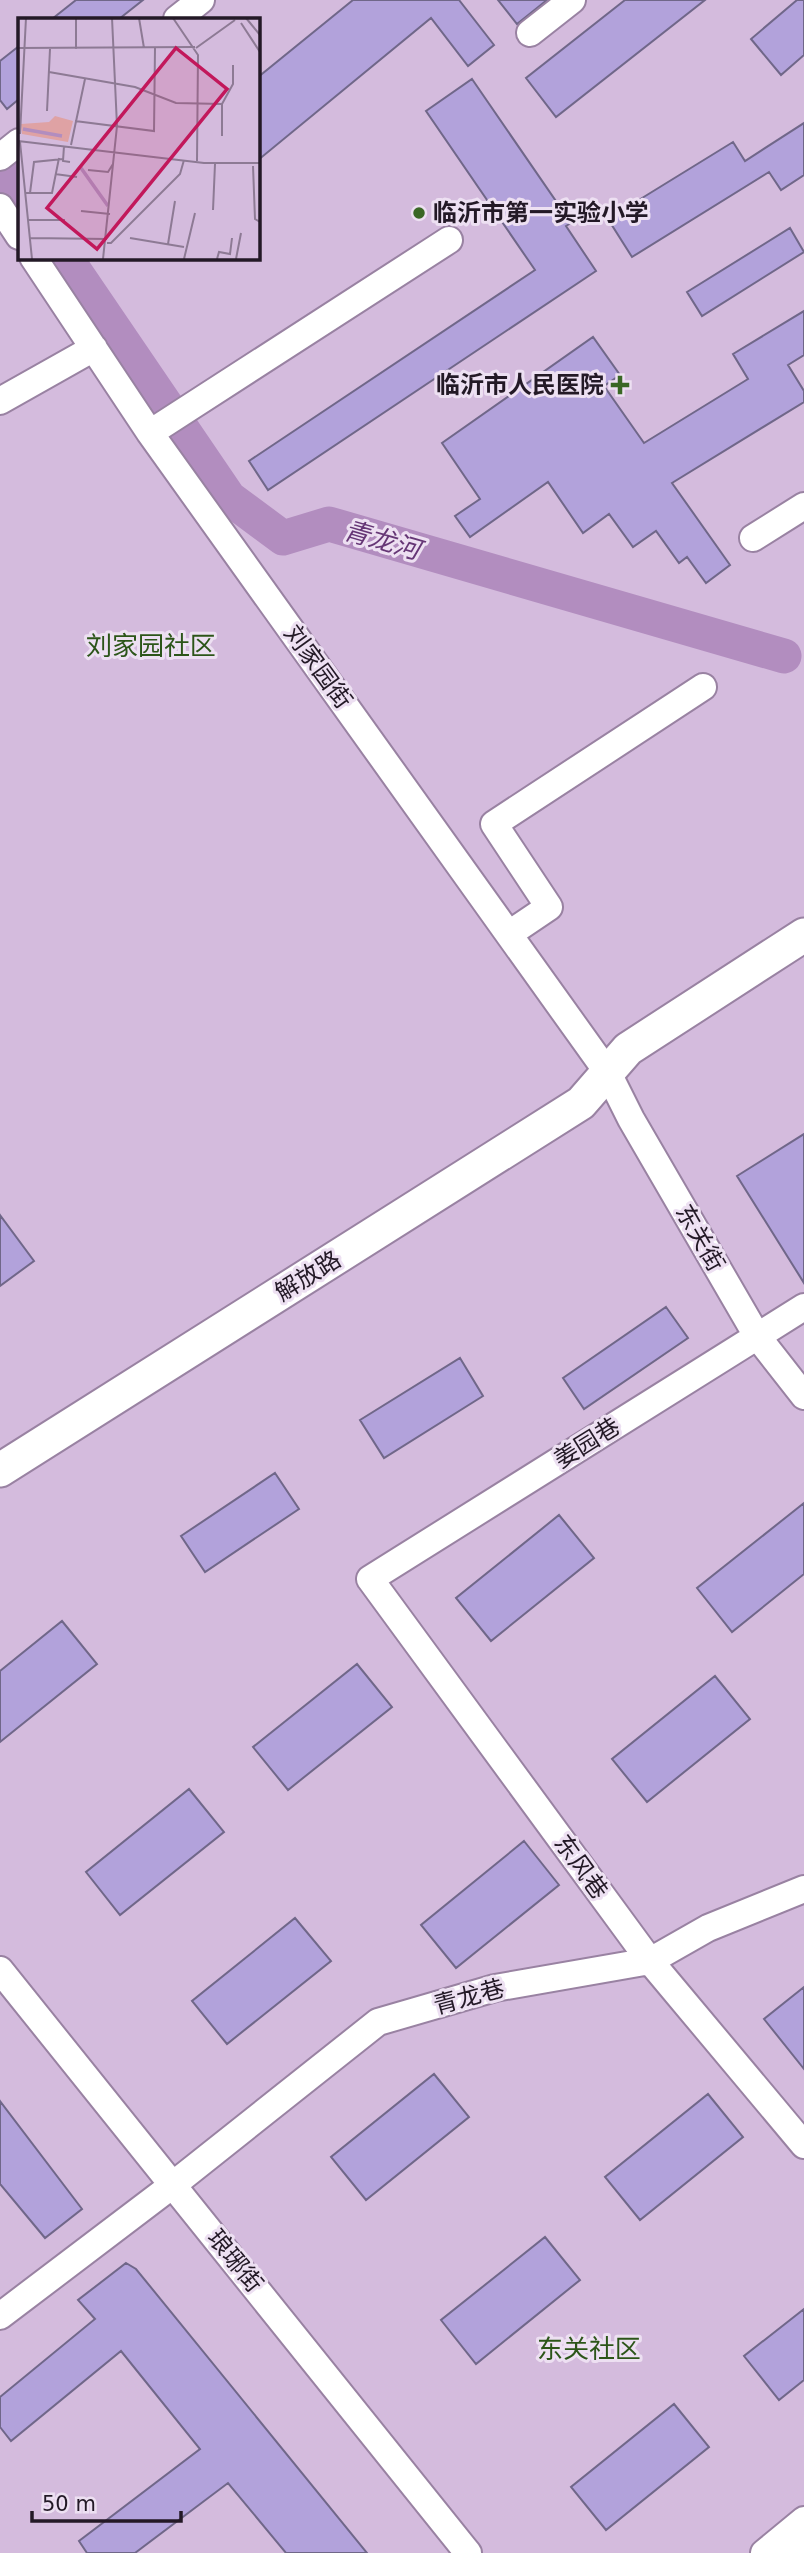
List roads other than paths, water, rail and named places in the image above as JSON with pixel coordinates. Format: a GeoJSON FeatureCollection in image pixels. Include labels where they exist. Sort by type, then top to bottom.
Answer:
{"type":"FeatureCollection","features":[{"type":"Feature","properties":{"kind":"main road","name":"解放路"},"geometry":{"type":"LineString","coordinates":[[0,1471],[581,1103],[628,1049],[804,935]]}},
{"type":"Feature","properties":{"kind":"main road","name":"解放路"},"geometry":{"type":"LineString","coordinates":[[0,1444],[569,1086],[639,1066],[804,962]]}},
{"type":"Feature","properties":{"kind":"street"},"geometry":{"type":"LineString","coordinates":[[178,18],[201,0]]}},
{"type":"Feature","properties":{"kind":"street"},"geometry":{"type":"LineString","coordinates":[[530,33],[572,0]]}},
{"type":"Feature","properties":{"kind":"street"},"geometry":{"type":"LineString","coordinates":[[0,157],[18,143]]}},
{"type":"Feature","properties":{"kind":"street"},"geometry":{"type":"LineString","coordinates":[[0,207],[18,234]]}},
{"type":"Feature","properties":{"kind":"street"},"geometry":{"type":"LineString","coordinates":[[169,421],[449,240]]}},
{"type":"Feature","properties":{"kind":"street","name":"刘家园街"},"geometry":{"type":"LineString","coordinates":[[34,259],[94,348],[169,421],[509,934],[608,1073]]}},
{"type":"Feature","properties":{"kind":"street"},"geometry":{"type":"LineString","coordinates":[[0,401],[94,348]]}},
{"type":"Feature","properties":{"kind":"street"},"geometry":{"type":"LineString","coordinates":[[753,538],[804,506]]}},
{"type":"Feature","properties":{"kind":"street"},"geometry":{"type":"LineString","coordinates":[[509,934],[549,908],[494,824],[703,687]]}},
{"type":"Feature","properties":{"kind":"street","name":"东关街"},"geometry":{"type":"LineString","coordinates":[[608,1073],[636,1128],[757,1336],[804,1396]]}},
{"type":"Feature","properties":{"kind":"street","name":"姜园巷"},"geometry":{"type":"LineString","coordinates":[[370,1579],[804,1307]]}},
{"type":"Feature","properties":{"kind":"street","name":"东风巷"},"geometry":{"type":"LineString","coordinates":[[370,1579],[650,1961],[804,2145]]}},
{"type":"Feature","properties":{"kind":"street","name":"青龙巷"},"geometry":{"type":"LineString","coordinates":[[0,2316],[174,2184],[378,2022],[495,1987],[650,1961],[708,1928],[804,1889]]}},
{"type":"Feature","properties":{"kind":"street","name":"琅琊街"},"geometry":{"type":"LineString","coordinates":[[0,1970],[468,2553]]}},
{"type":"Feature","properties":{"kind":"street"},"geometry":{"type":"LineString","coordinates":[[764,2553],[804,2520]]}},
{"type":"Feature","properties":{"kind":"street"},"geometry":{"type":"LineString","coordinates":[[793,2553],[804,2544]]}},
{"type":"Feature","properties":{"kind":"waterway","name":"青龙河"},"geometry":{"type":"LineString","coordinates":[[10,177],[18,189]]}},
{"type":"Feature","properties":{"kind":"waterway","name":"青龙河"},"geometry":{"type":"LineString","coordinates":[[66,259],[229,498],[283,538],[329,524],[784,656]]}},
{"type":"Feature","properties":{"kind":"place","name":"临沂市第一实验小学"},"geometry":{"type":"Point","coordinates":[419,213]}},
{"type":"Feature","properties":{"kind":"place","name":"临沂市人民医院"},"geometry":{"type":"Point","coordinates":[620,385]}},
{"type":"Feature","properties":{"kind":"district","name":"刘家园社区"},"geometry":{"type":"Point","coordinates":[151,646]}},
{"type":"Feature","properties":{"kind":"district","name":"东关社区"},"geometry":{"type":"Point","coordinates":[589,2349]}}]}
